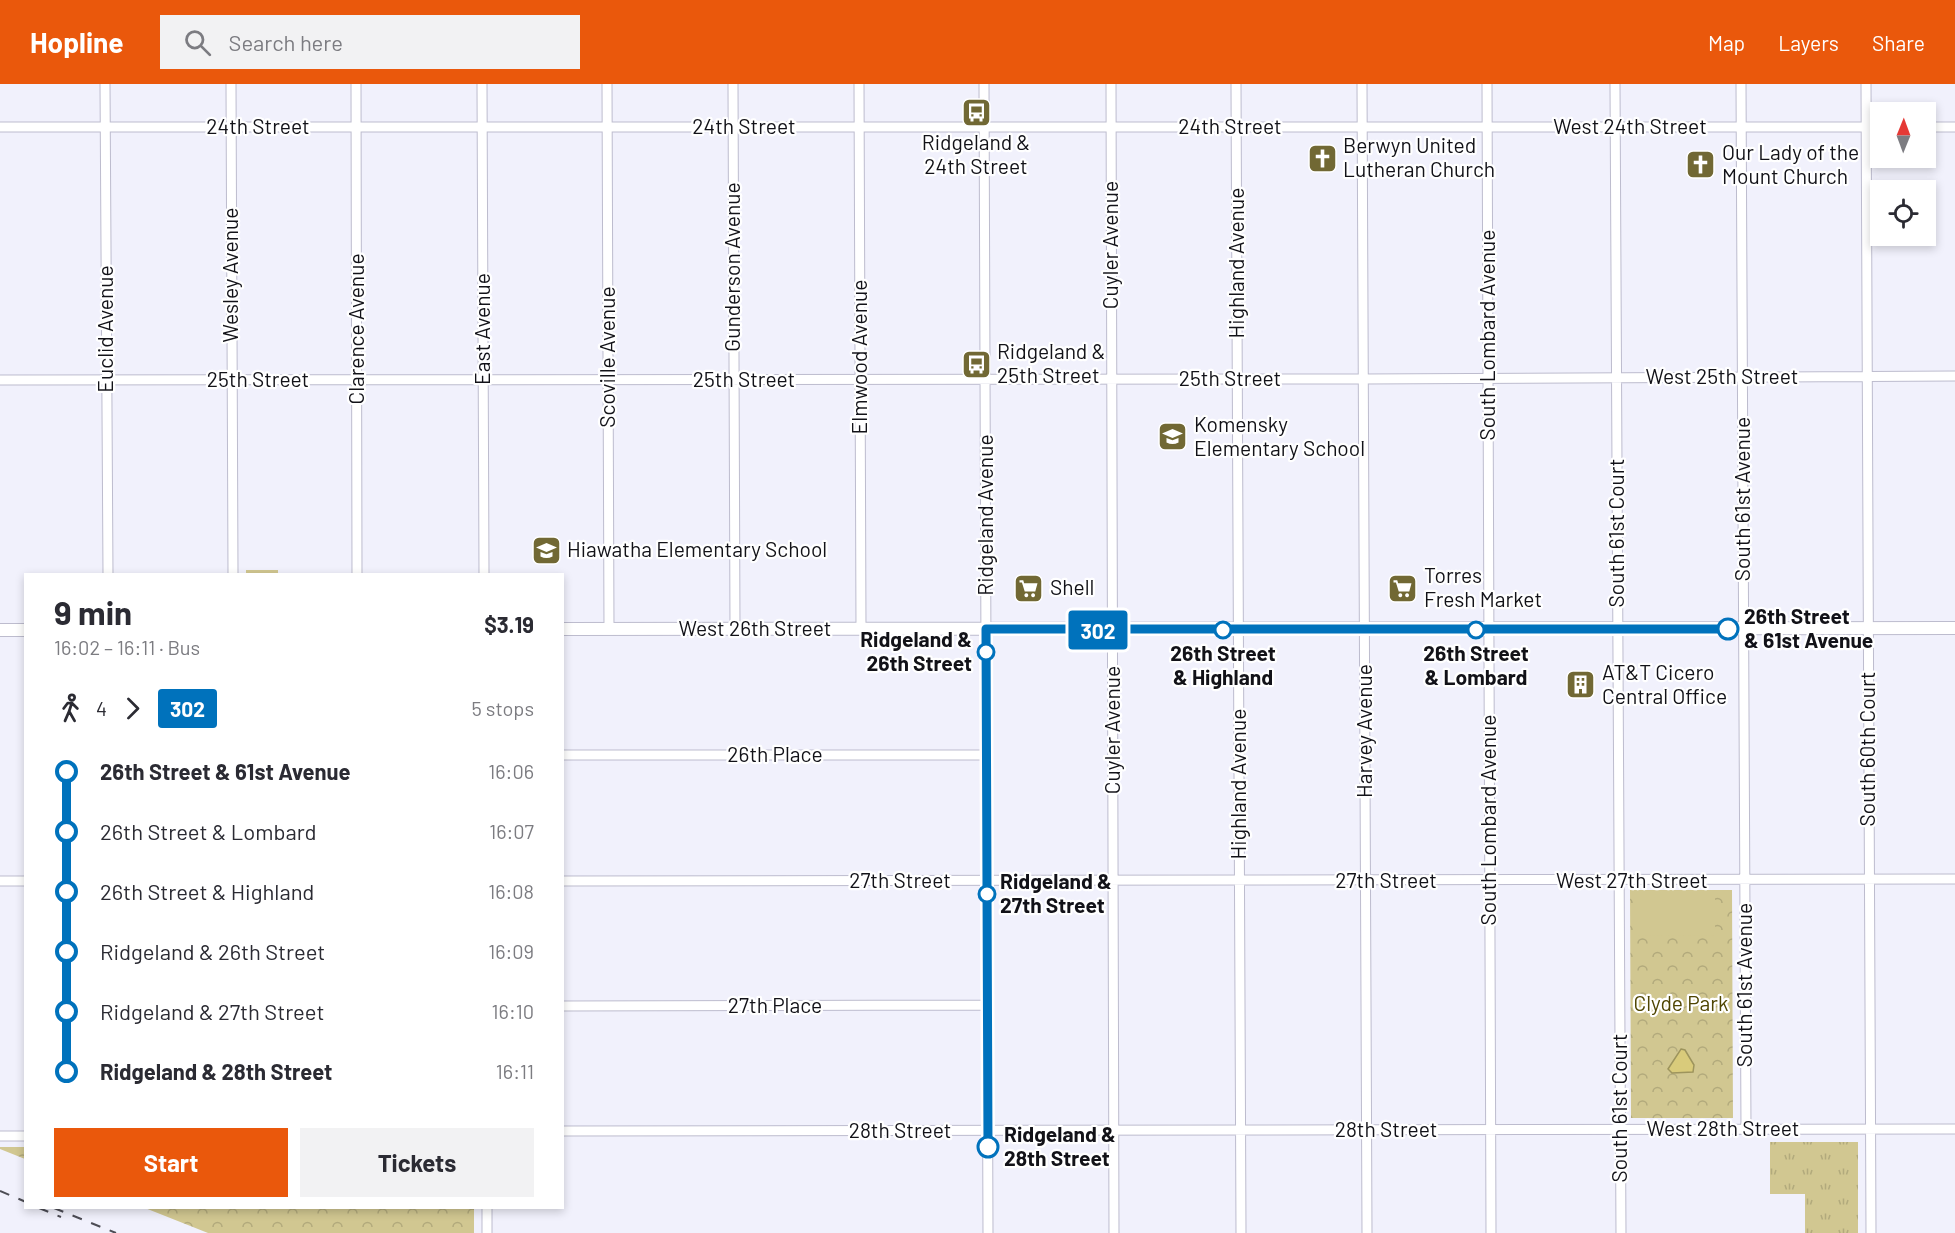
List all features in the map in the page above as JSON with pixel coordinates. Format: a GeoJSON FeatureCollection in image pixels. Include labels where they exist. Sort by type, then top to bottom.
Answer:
{"type":"FeatureCollection","features":[{"type":"Feature","properties":{"kind":"main road","name":"West 26th Street"},"geometry":{"type":"LineString","coordinates":[[564,629],[1955,628]]}},
{"type":"Feature","properties":{"kind":"main road"},"geometry":{"type":"LineString","coordinates":[[0,630],[24,630]]}},
{"type":"Feature","properties":{"kind":"street","name":"Euclid Avenue"},"geometry":{"type":"LineString","coordinates":[[105,84],[108,573]]}},
{"type":"Feature","properties":{"kind":"street","name":"Wesley Avenue"},"geometry":{"type":"LineString","coordinates":[[231,84],[233,573]]}},
{"type":"Feature","properties":{"kind":"street","name":"Clarence Avenue"},"geometry":{"type":"LineString","coordinates":[[356,84],[357,573]]}},
{"type":"Feature","properties":{"kind":"street","name":"East Avenue"},"geometry":{"type":"LineString","coordinates":[[482,84],[484,573]]}},
{"type":"Feature","properties":{"kind":"street","name":"Scoville Avenue"},"geometry":{"type":"LineString","coordinates":[[607,84],[609,629]]}},
{"type":"Feature","properties":{"kind":"street","name":"Gunderson Avenue"},"geometry":{"type":"LineString","coordinates":[[733,84],[735,629]]}},
{"type":"Feature","properties":{"kind":"street","name":"Elmwood Avenue"},"geometry":{"type":"LineString","coordinates":[[859,84],[861,629]]}},
{"type":"Feature","properties":{"kind":"street","name":"Ridgeland Avenue"},"geometry":{"type":"LineString","coordinates":[[984,84],[988,1233]]}},
{"type":"Feature","properties":{"kind":"street","name":"Cuyler Avenue"},"geometry":{"type":"LineString","coordinates":[[1111,84],[1114,1233]]}},
{"type":"Feature","properties":{"kind":"street","name":"Highland Avenue"},"geometry":{"type":"LineString","coordinates":[[1236,84],[1241,1233]]}},
{"type":"Feature","properties":{"kind":"street","name":"Harvey Avenue"},"geometry":{"type":"LineString","coordinates":[[1362,84],[1367,1233]]}},
{"type":"Feature","properties":{"kind":"street","name":"South Lombard Avenue"},"geometry":{"type":"LineString","coordinates":[[1487,84],[1491,1233]]}},
{"type":"Feature","properties":{"kind":"street","name":"South 61st Court"},"geometry":{"type":"LineString","coordinates":[[1615,84],[1621,1233]]}},
{"type":"Feature","properties":{"kind":"street","name":"South 61st Avenue"},"geometry":{"type":"LineString","coordinates":[[1741,84],[1746,1129]]}},
{"type":"Feature","properties":{"kind":"street","name":"South 60th Court"},"geometry":{"type":"LineString","coordinates":[[1866,84],[1871,1233]]}},
{"type":"Feature","properties":{"kind":"street","name":"24th Street"},"geometry":{"type":"LineString","coordinates":[[0,127],[1487,128]]}},
{"type":"Feature","properties":{"kind":"street","name":"West 24th Street"},"geometry":{"type":"LineString","coordinates":[[1487,128],[1870,127]]}},
{"type":"Feature","properties":{"kind":"street"},"geometry":{"type":"LineString","coordinates":[[1936,127],[1955,127]]}},
{"type":"Feature","properties":{"kind":"street","name":"West 25th Street"},"geometry":{"type":"LineString","coordinates":[[1488,379],[1955,376]]}},
{"type":"Feature","properties":{"kind":"street","name":"25th Street"},"geometry":{"type":"LineString","coordinates":[[0,380],[1488,379]]}},
{"type":"Feature","properties":{"kind":"street","name":"26th Place"},"geometry":{"type":"LineString","coordinates":[[564,755],[987,754]]}},
{"type":"Feature","properties":{"kind":"street","name":"West 27th Street"},"geometry":{"type":"LineString","coordinates":[[1490,881],[1955,879]]}},
{"type":"Feature","properties":{"kind":"street"},"geometry":{"type":"LineString","coordinates":[[0,881],[24,881]]}},
{"type":"Feature","properties":{"kind":"street","name":"27th Street"},"geometry":{"type":"LineString","coordinates":[[564,881],[1490,881]]}},
{"type":"Feature","properties":{"kind":"street","name":"27th Place"},"geometry":{"type":"LineString","coordinates":[[564,1006],[987,1005]]}},
{"type":"Feature","properties":{"kind":"street","name":"West 28th Street"},"geometry":{"type":"LineString","coordinates":[[1490,1129],[1955,1129]]}},
{"type":"Feature","properties":{"kind":"street","name":"28th Street"},"geometry":{"type":"LineString","coordinates":[[564,1131],[1490,1129]]}},
{"type":"Feature","properties":{"kind":"street"},"geometry":{"type":"LineString","coordinates":[[0,1136],[24,1136]]}},
{"type":"Feature","properties":{"kind":"street"},"geometry":{"type":"LineString","coordinates":[[486,1209],[487,1233]]}},
{"type":"Feature","properties":{"kind":"green space"},"geometry":{"type":"Polygon","coordinates":[[[246,570],[278,570],[278,573],[246,573],[246,570]]]}},
{"type":"Feature","properties":{"kind":"green space","name":"Clyde Park"},"geometry":{"type":"Polygon","coordinates":[[[1630,890],[1732,890],[1733,1118],[1631,1118],[1630,890]]]}},
{"type":"Feature","properties":{"kind":"green space"},"geometry":{"type":"Polygon","coordinates":[[[1637,894],[1715,894],[1715,935],[1637,936],[1637,894]]]}},
{"type":"Feature","properties":{"kind":"green space"},"geometry":{"type":"Polygon","coordinates":[[[1770,1142],[1858,1142],[1858,1233],[1805,1233],[1805,1194],[1770,1194],[1770,1142]]]}},
{"type":"Feature","properties":{"kind":"green space"},"geometry":{"type":"Polygon","coordinates":[[[0,1147],[24,1147],[24,1159],[0,1149],[0,1147]]]}},
{"type":"Feature","properties":{"kind":"green space"},"geometry":{"type":"Polygon","coordinates":[[[148,1209],[474,1209],[474,1233],[208,1233],[148,1209]]]}},
{"type":"Feature","properties":{"kind":"shaded area"},"geometry":{"type":"Polygon","coordinates":[[[1681,1049],[1685,1050],[1694,1065],[1693,1072],[1672,1073],[1668,1069],[1681,1049]]]}},
{"type":"Feature","properties":{"kind":"railway"},"geometry":{"type":"LineString","coordinates":[[0,1191],[24,1201]]}},
{"type":"Feature","properties":{"kind":"railway"},"geometry":{"type":"LineString","coordinates":[[41,1209],[61,1217]]}},
{"type":"Feature","properties":{"kind":"railway"},"geometry":{"type":"LineString","coordinates":[[56,1209],[116,1233]]}},
{"type":"Feature","properties":{"kind":"bus line","name":"302"},"geometry":{"type":"LineString","coordinates":[[988,1147],[986,629],[1728,629]]}},
{"type":"Feature","properties":{"kind":"place","name":"Ridgeland & 24th Street"},"geometry":{"type":"Point","coordinates":[976,112]}},
{"type":"Feature","properties":{"kind":"place","name":"Berwyn United Lutheran Church"},"geometry":{"type":"Point","coordinates":[1322,158]}},
{"type":"Feature","properties":{"kind":"place","name":"Our Lady of the Mount Church"},"geometry":{"type":"Point","coordinates":[1701,165]}},
{"type":"Feature","properties":{"kind":"place","name":"Ridgeland & 25th Street"},"geometry":{"type":"Point","coordinates":[976,364]}},
{"type":"Feature","properties":{"kind":"place","name":"Komensky Elementary School"},"geometry":{"type":"Point","coordinates":[1173,437]}},
{"type":"Feature","properties":{"kind":"place","name":"Hiawatha Elementary School"},"geometry":{"type":"Point","coordinates":[546,550]}},
{"type":"Feature","properties":{"kind":"place","name":"Shell"},"geometry":{"type":"Point","coordinates":[1029,588]}},
{"type":"Feature","properties":{"kind":"place","name":"Torres Fresh Market"},"geometry":{"type":"Point","coordinates":[1403,588]}},
{"type":"Feature","properties":{"kind":"place","name":"26th Street & 61st Avenue"},"geometry":{"type":"Point","coordinates":[1728,629]}},
{"type":"Feature","properties":{"kind":"place","name":"26th Street & Highland"},"geometry":{"type":"Point","coordinates":[1223,630]}},
{"type":"Feature","properties":{"kind":"place","name":"26th Street & Lombard"},"geometry":{"type":"Point","coordinates":[1476,630]}},
{"type":"Feature","properties":{"kind":"place","name":"Ridgeland & 26th Street"},"geometry":{"type":"Point","coordinates":[986,652]}},
{"type":"Feature","properties":{"kind":"place","name":"AT&T Cicero Central Office"},"geometry":{"type":"Point","coordinates":[1581,685]}},
{"type":"Feature","properties":{"kind":"place","name":"Ridgeland & 27th Street"},"geometry":{"type":"Point","coordinates":[987,894]}},
{"type":"Feature","properties":{"kind":"place","name":"Ridgeland & 28th Street"},"geometry":{"type":"Point","coordinates":[988,1147]}}]}
